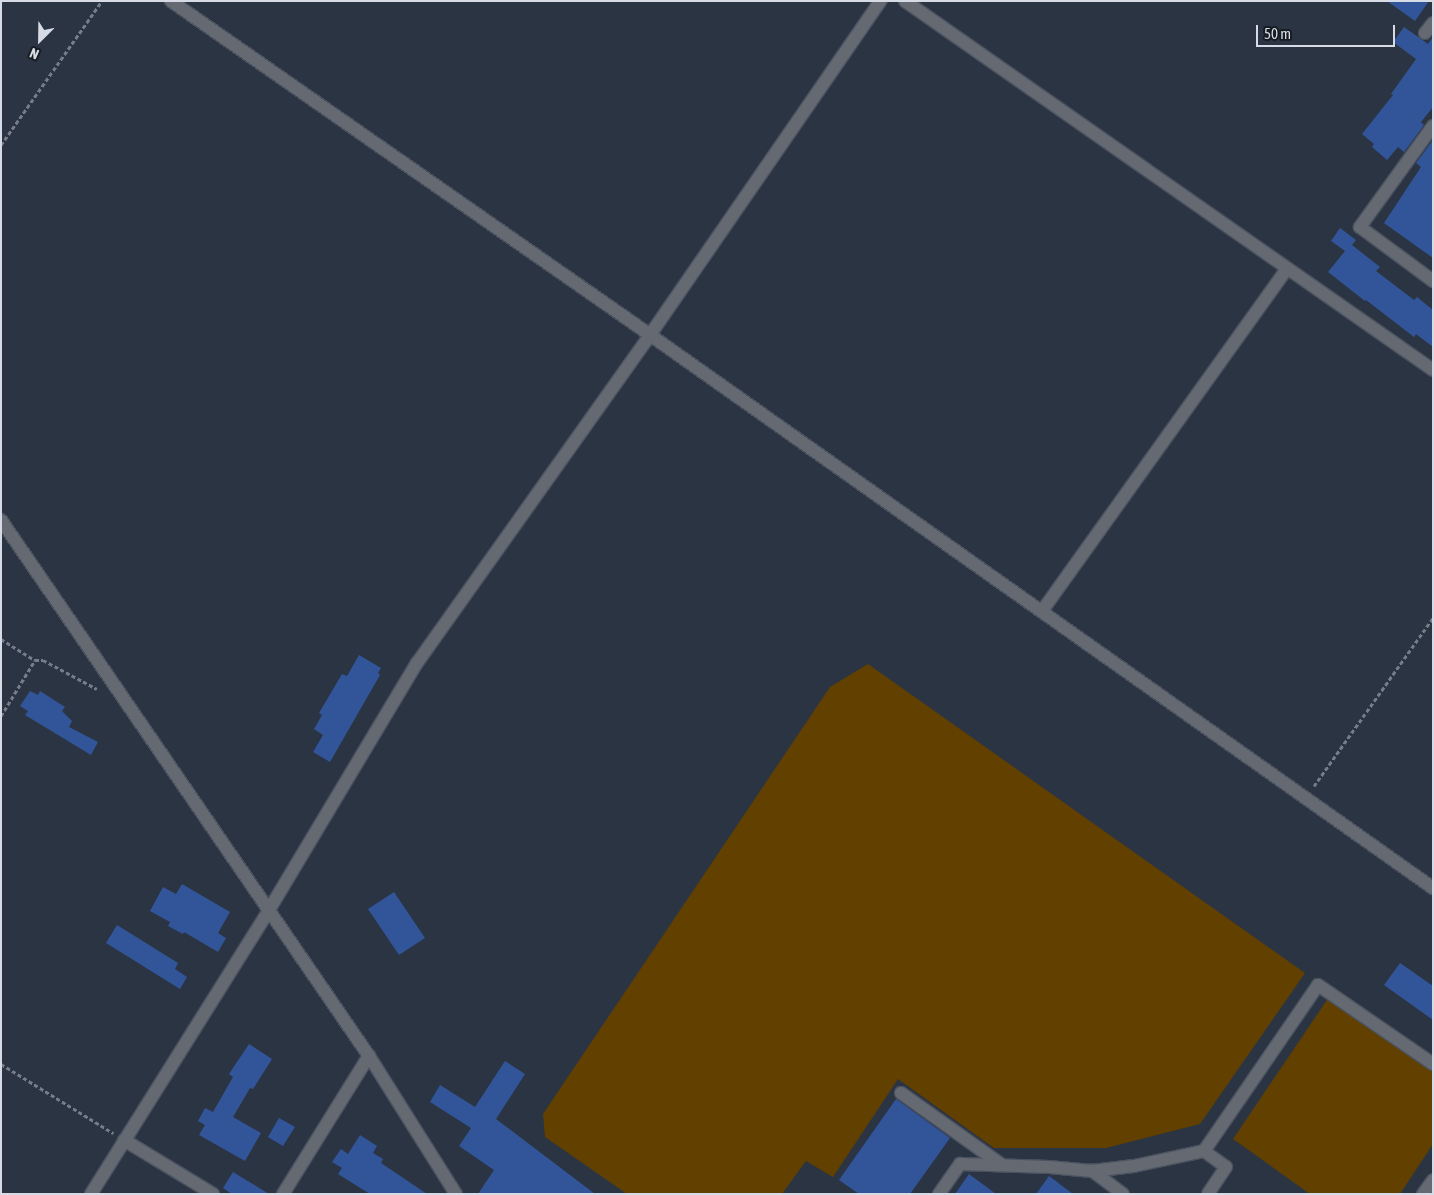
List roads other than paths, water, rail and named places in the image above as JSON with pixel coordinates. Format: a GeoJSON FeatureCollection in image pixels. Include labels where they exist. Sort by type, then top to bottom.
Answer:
{"type":"FeatureCollection","features":[{"type":"Feature","properties":{"kind":"street"},"geometry":{"type":"LineString","coordinates":[[171,1],[650,335],[1433,888]]}},
{"type":"Feature","properties":{"kind":"street"},"geometry":{"type":"LineString","coordinates":[[91,1194],[269,910],[417,662],[650,335],[880,1]]}},
{"type":"Feature","properties":{"kind":"street"},"geometry":{"type":"LineString","coordinates":[[905,1],[1433,370]]}},
{"type":"Feature","properties":{"kind":"street"},"geometry":{"type":"LineString","coordinates":[[1425,33],[1433,22]]}},
{"type":"Feature","properties":{"kind":"street"},"geometry":{"type":"LineString","coordinates":[[1433,126],[1360,227],[1433,281]]}},
{"type":"Feature","properties":{"kind":"street"},"geometry":{"type":"LineString","coordinates":[[1042,611],[1287,269]]}},
{"type":"Feature","properties":{"kind":"street"},"geometry":{"type":"LineString","coordinates":[[1,520],[369,1056],[456,1194]]}},
{"type":"Feature","properties":{"kind":"street"},"geometry":{"type":"LineString","coordinates":[[939,1194],[960,1164],[1092,1171],[1134,1166],[1204,1151],[1318,985],[1433,1064]]}},
{"type":"Feature","properties":{"kind":"street"},"geometry":{"type":"LineString","coordinates":[[284,1194],[369,1056]]}},
{"type":"Feature","properties":{"kind":"street"},"geometry":{"type":"LineString","coordinates":[[900,1093],[1002,1166]]}},
{"type":"Feature","properties":{"kind":"street"},"geometry":{"type":"LineString","coordinates":[[124,1140],[213,1194]]}},
{"type":"Feature","properties":{"kind":"street"},"geometry":{"type":"LineString","coordinates":[[1204,1151],[1226,1167],[1208,1194]]}},
{"type":"Feature","properties":{"kind":"street"},"geometry":{"type":"LineString","coordinates":[[1092,1171],[1123,1194]]}},
{"type":"Feature","properties":{"kind":"street"},"geometry":{"type":"LineString","coordinates":[[1423,1194],[1433,1180]]}}]}
